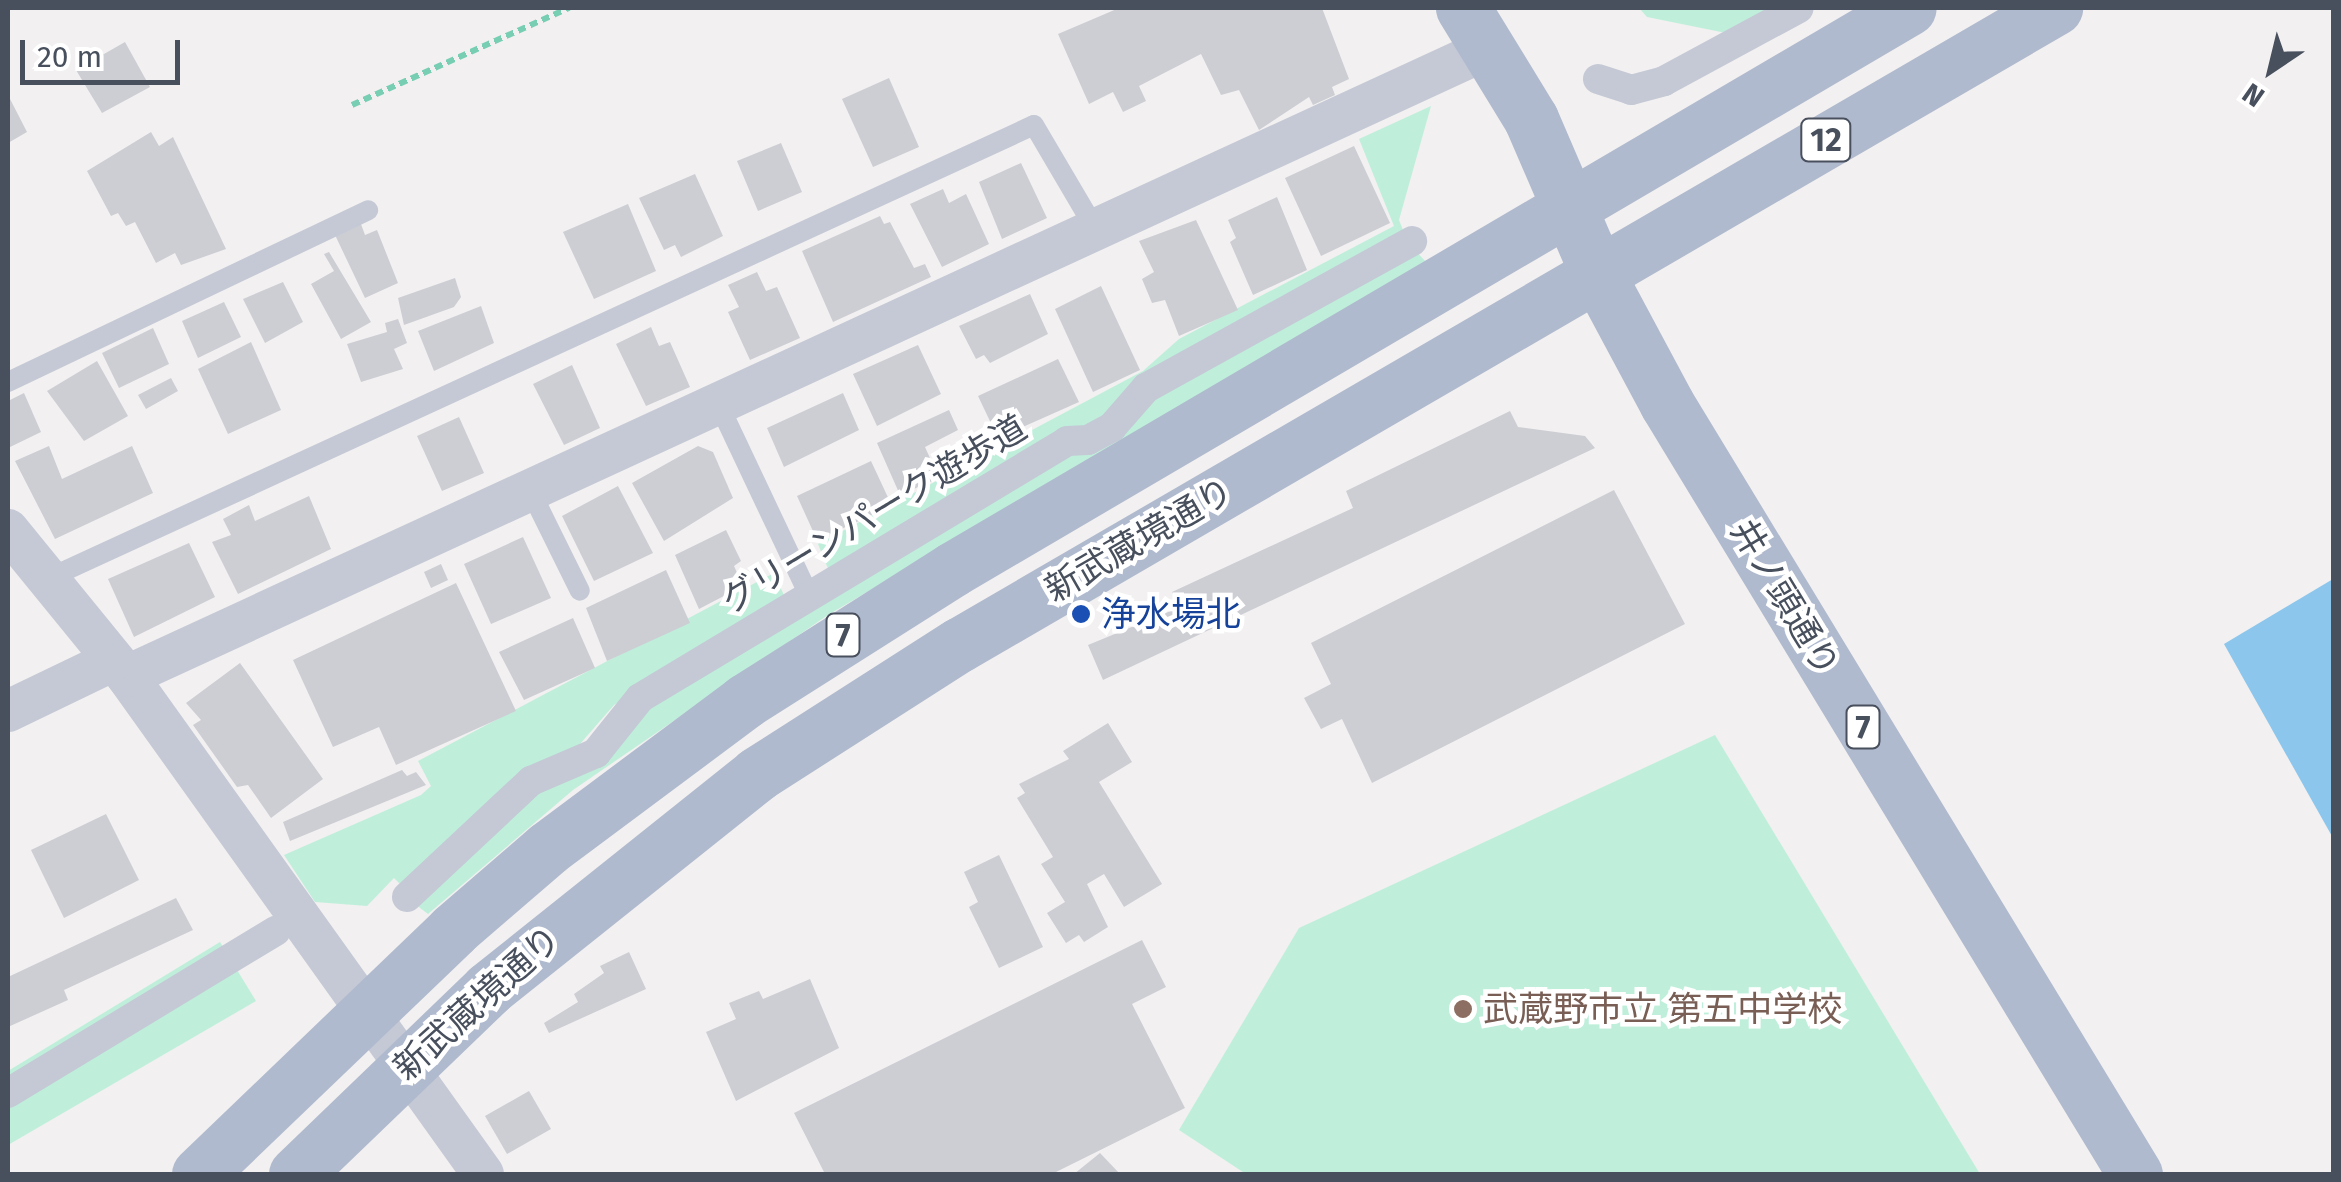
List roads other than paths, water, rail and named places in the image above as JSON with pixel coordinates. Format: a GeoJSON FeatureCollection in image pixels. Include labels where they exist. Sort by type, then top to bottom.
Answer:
{"type":"FeatureCollection","features":[{"type":"Feature","properties":{"kind":"main road","name":"新武蔵境通り"},"geometry":{"type":"LineString","coordinates":[[199,1174],[364,1010],[548,848],[844,635],[1909,8]]}},
{"type":"Feature","properties":{"kind":"main road","name":"新武蔵境通り"},"geometry":{"type":"LineString","coordinates":[[296,1174],[407,1063],[593,900],[757,774],[959,645],[2055,8]]}},
{"type":"Feature","properties":{"kind":"main road","name":"井ノ頭通り"},"geometry":{"type":"LineString","coordinates":[[1476,28],[1531,120],[1598,277],[1677,420],[2134,1174]]}},
{"type":"Feature","properties":{"kind":"street"},"geometry":{"type":"LineString","coordinates":[[1598,79],[1630,90],[1664,81],[1799,8]]}},
{"type":"Feature","properties":{"kind":"street"},"geometry":{"type":"LineString","coordinates":[[8,711],[120,668],[530,492],[1098,232],[1476,28]]}},
{"type":"Feature","properties":{"kind":"street","name":"グリーンパーク遊歩道"},"geometry":{"type":"LineString","coordinates":[[407,897],[531,781],[596,753],[640,698],[811,600],[1067,441],[1088,440],[1112,427],[1146,388],[1412,241]]}},
{"type":"Feature","properties":{"kind":"street"},"geometry":{"type":"LineString","coordinates":[[8,530],[120,668],[483,1174]]}},
{"type":"Feature","properties":{"kind":"street"},"geometry":{"type":"LineString","coordinates":[[8,1094],[276,931]]}},
{"type":"Feature","properties":{"kind":"lane"},"geometry":{"type":"LineString","coordinates":[[47,579],[1034,125],[1098,232]]}},
{"type":"Feature","properties":{"kind":"lane"},"geometry":{"type":"LineString","coordinates":[[8,382],[368,210]]}},
{"type":"Feature","properties":{"kind":"lane"},"geometry":{"type":"LineString","coordinates":[[719,406],[811,600]]}},
{"type":"Feature","properties":{"kind":"lane"},"geometry":{"type":"LineString","coordinates":[[530,492],[580,591]]}},
{"type":"Feature","properties":{"kind":"water"},"geometry":{"type":"Polygon","coordinates":[[[2333,579],[2333,838],[2224,644],[2333,579]]]}},
{"type":"Feature","properties":{"kind":"place","name":"浄水場北"},"geometry":{"type":"Point","coordinates":[1081,614]}},
{"type":"Feature","properties":{"kind":"place","name":"武蔵野市立 第五中学校"},"geometry":{"type":"Point","coordinates":[1463,1009]}}]}
